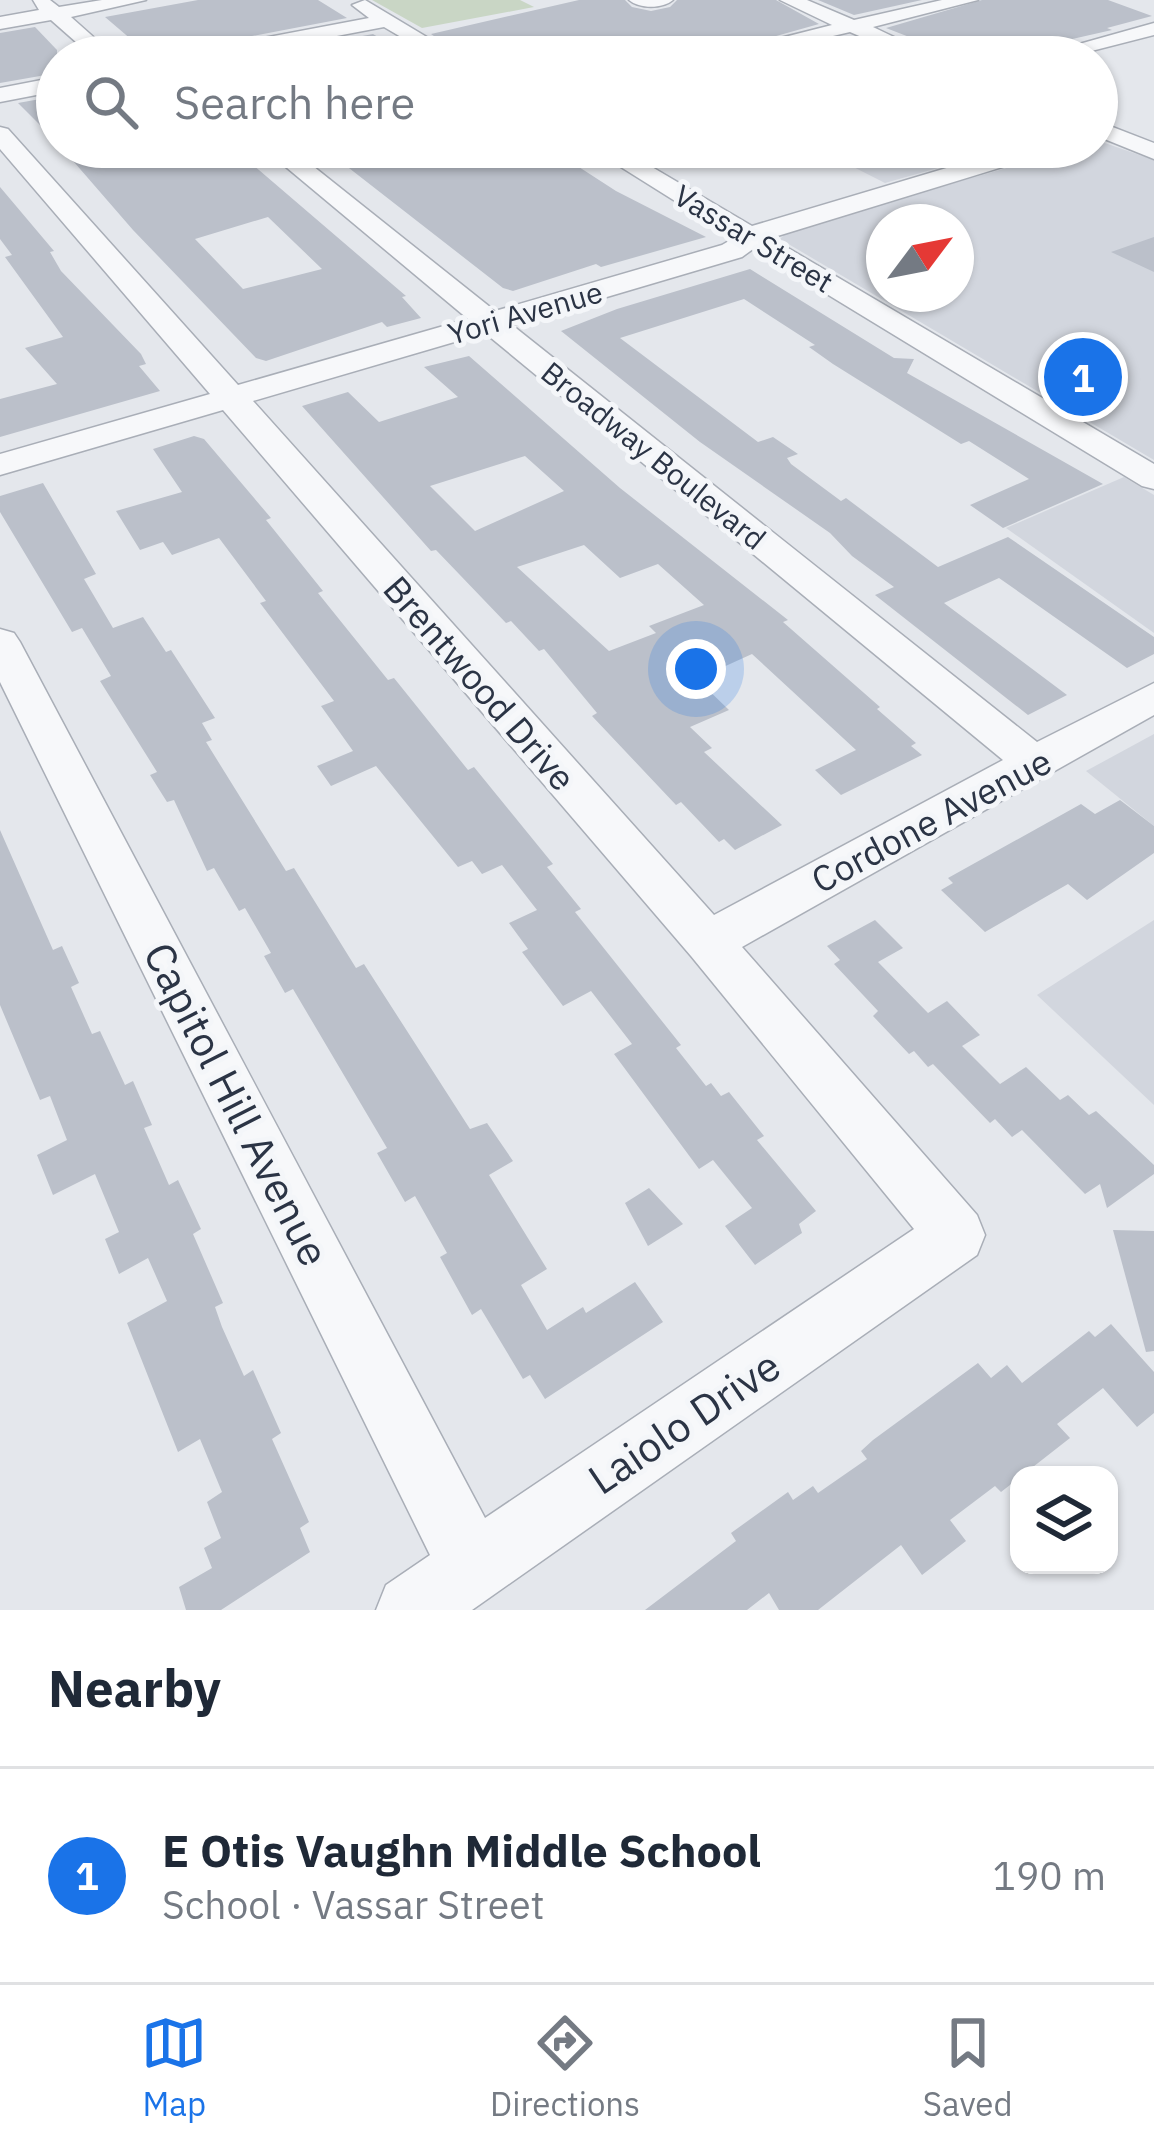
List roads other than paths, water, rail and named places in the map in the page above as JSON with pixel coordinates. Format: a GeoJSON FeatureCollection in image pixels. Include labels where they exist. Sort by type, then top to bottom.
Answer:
{"type":"FeatureCollection","features":[{"type":"Feature","properties":{"kind":"street"},"geometry":{"type":"LineString","coordinates":[[0,23],[47,7],[136,0]]}},
{"type":"Feature","properties":{"kind":"street"},"geometry":{"type":"LineString","coordinates":[[355,0],[415,36]]}},
{"type":"Feature","properties":{"kind":"street"},"geometry":{"type":"LineString","coordinates":[[639,0],[663,0]]}},
{"type":"Feature","properties":{"kind":"street"},"geometry":{"type":"LineString","coordinates":[[790,0],[876,36]]}},
{"type":"Feature","properties":{"kind":"street"},"geometry":{"type":"LineString","coordinates":[[808,36],[968,0]]}},
{"type":"Feature","properties":{"kind":"street"},"geometry":{"type":"LineString","coordinates":[[47,7],[81,36]]}},
{"type":"Feature","properties":{"kind":"street"},"geometry":{"type":"LineString","coordinates":[[305,36],[388,20]]}},
{"type":"Feature","properties":{"kind":"street"},"geometry":{"type":"LineString","coordinates":[[1118,37],[1154,28]]}},
{"type":"Feature","properties":{"kind":"street"},"geometry":{"type":"LineString","coordinates":[[0,95],[36,88]]}},
{"type":"Feature","properties":{"kind":"street"},"geometry":{"type":"LineString","coordinates":[[1118,128],[1154,123]]}},
{"type":"Feature","properties":{"kind":"street","name":"Brentwood Drive"},"geometry":{"type":"LineString","coordinates":[[0,134],[708,941],[956,1235]]}},
{"type":"Feature","properties":{"kind":"street"},"geometry":{"type":"LineString","coordinates":[[1118,138],[1154,152]]}},
{"type":"Feature","properties":{"kind":"street","name":"Broadway Boulevard"},"geometry":{"type":"LineString","coordinates":[[300,168],[1034,764]]}},
{"type":"Feature","properties":{"kind":"street","name":"Vassar Street"},"geometry":{"type":"LineString","coordinates":[[654,168],[753,237],[1154,479]]}},
{"type":"Feature","properties":{"kind":"street","name":"Yori Avenue"},"geometry":{"type":"LineString","coordinates":[[0,465],[732,251],[802,217],[971,168]]}},
{"type":"Feature","properties":{"kind":"street"},"geometry":{"type":"LineString","coordinates":[[773,200],[802,217]]}},
{"type":"Feature","properties":{"kind":"street","name":"Capitol Hill Avenue"},"geometry":{"type":"LineString","coordinates":[[0,642],[473,1567]]}},
{"type":"Feature","properties":{"kind":"street","name":"Cordone Avenue"},"geometry":{"type":"LineString","coordinates":[[708,941],[1154,697]]}},
{"type":"Feature","properties":{"kind":"street","name":"Laiolo Drive"},"geometry":{"type":"LineString","coordinates":[[411,1610],[956,1235]]}},
{"type":"Feature","properties":{"kind":"place","name":"E Otis Vaughn Middle School"},"geometry":{"type":"Point","coordinates":[1083,377]}}]}
